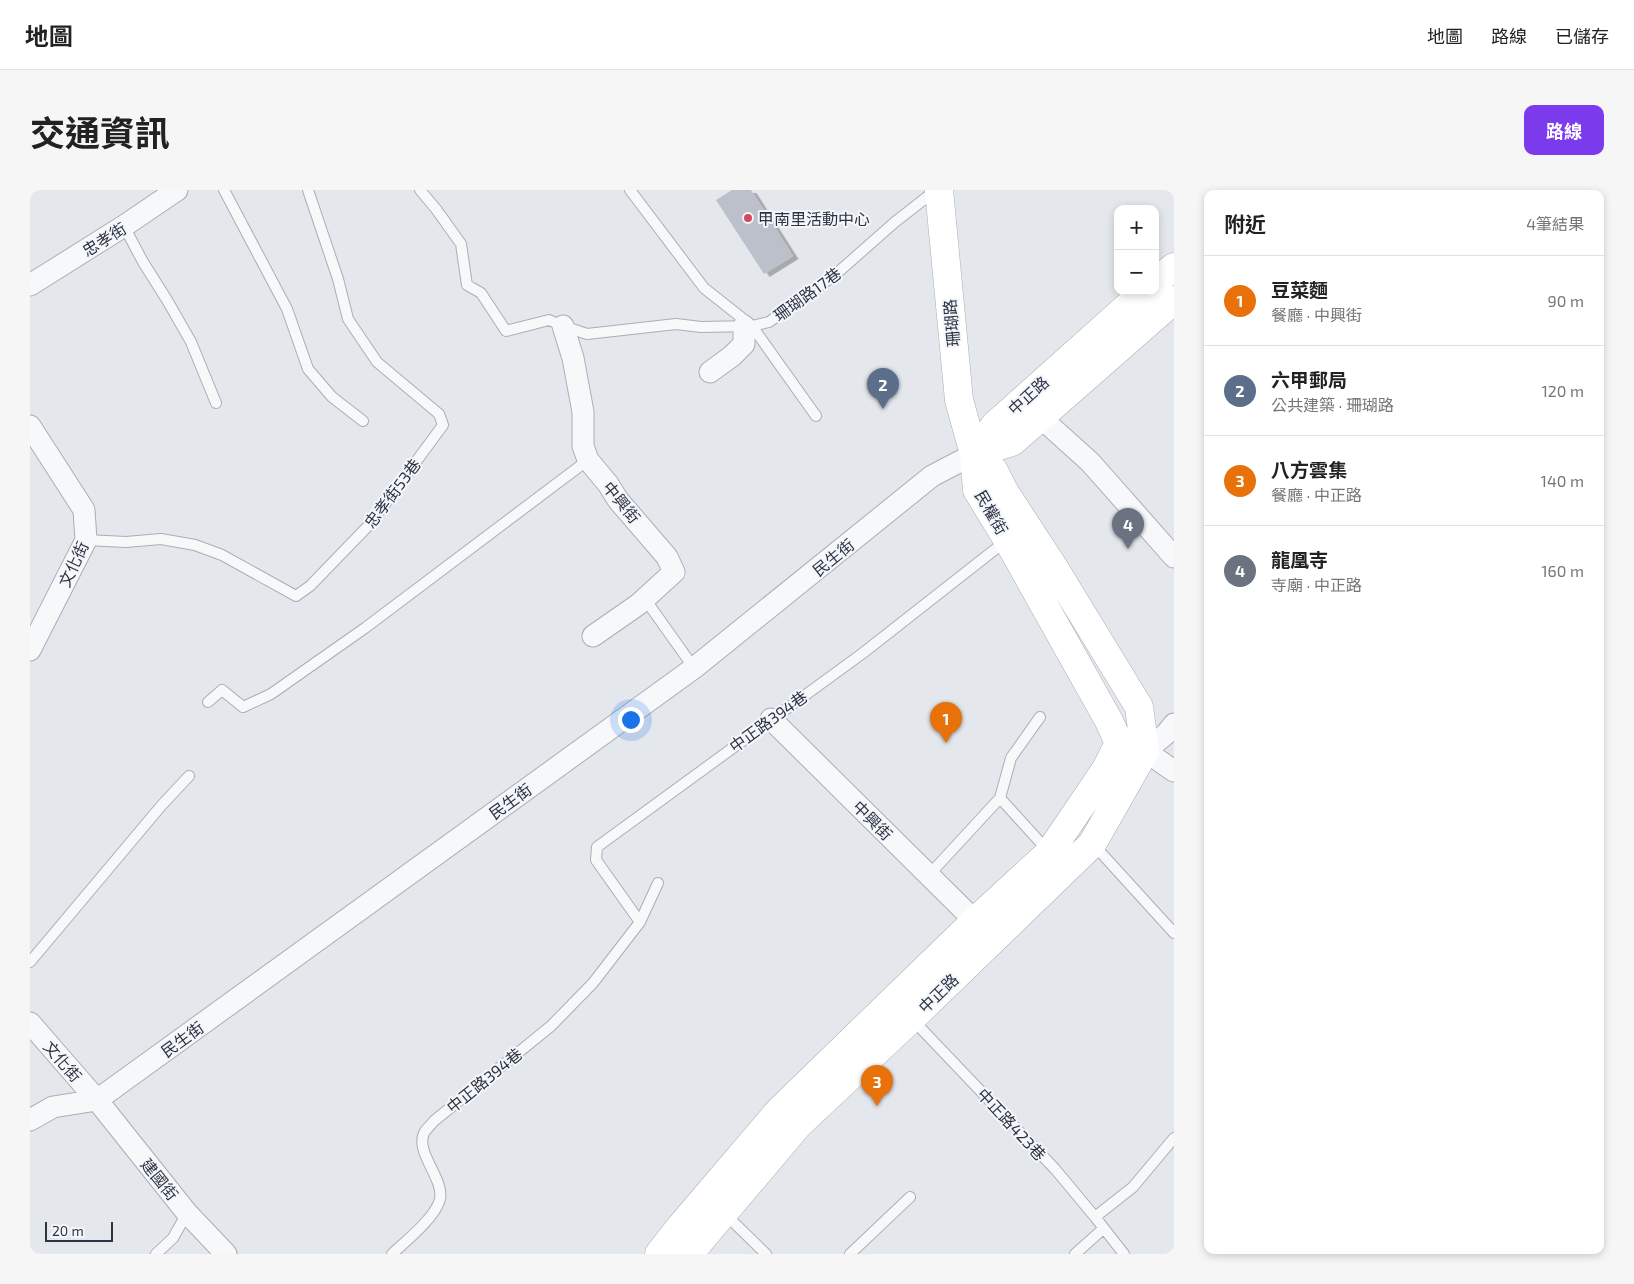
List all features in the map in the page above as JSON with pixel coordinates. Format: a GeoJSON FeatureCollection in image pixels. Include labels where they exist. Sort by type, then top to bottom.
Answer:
{"type":"FeatureCollection","features":[{"type":"Feature","properties":{"kind":"main road","name":"珊瑚路"},"geometry":{"type":"LineString","coordinates":[[937,190],[958,400],[974,454]]}},
{"type":"Feature","properties":{"kind":"main road"},"geometry":{"type":"LineString","coordinates":[[1159,279],[1174,267]]}},
{"type":"Feature","properties":{"kind":"main road","name":"中正路"},"geometry":{"type":"LineString","coordinates":[[974,454],[995,425],[1141,295]]}},
{"type":"Feature","properties":{"kind":"main road","name":"中正路"},"geometry":{"type":"LineString","coordinates":[[974,454],[1012,442],[1174,300]]}},
{"type":"Feature","properties":{"kind":"main road","name":"民權街"},"geometry":{"type":"LineString","coordinates":[[974,454],[976,490],[1007,539],[1110,721],[1119,743]]}},
{"type":"Feature","properties":{"kind":"main road","name":"民權街"},"geometry":{"type":"LineString","coordinates":[[974,454],[994,471],[1139,707],[1145,752]]}},
{"type":"Feature","properties":{"kind":"main road","name":"中正路"},"geometry":{"type":"LineString","coordinates":[[903,1009],[975,921],[1050,852],[1106,769],[1119,743]]}},
{"type":"Feature","properties":{"kind":"main road","name":"中正路"},"geometry":{"type":"LineString","coordinates":[[689,1254],[715,1204],[779,1111],[903,1009],[1092,844],[1145,752]]}},
{"type":"Feature","properties":{"kind":"main road","name":"中正路"},"geometry":{"type":"LineString","coordinates":[[659,1254],[715,1204]]}},
{"type":"Feature","properties":{"kind":"street","name":"忠孝街"},"geometry":{"type":"LineString","coordinates":[[30,285],[177,190]]}},
{"type":"Feature","properties":{"kind":"street","name":"中興街"},"geometry":{"type":"LineString","coordinates":[[563,326],[573,358],[582,412],[583,446],[588,460],[608,484],[618,500],[667,557],[674,572],[645,599],[593,636]]}},
{"type":"Feature","properties":{"kind":"street"},"geometry":{"type":"LineString","coordinates":[[710,372],[732,356],[744,344],[748,326]]}},
{"type":"Feature","properties":{"kind":"street","name":"中正路"},"geometry":{"type":"LineString","coordinates":[[1040,417],[1090,462],[1174,558]]}},
{"type":"Feature","properties":{"kind":"street","name":"文化街"},"geometry":{"type":"LineString","coordinates":[[30,426],[84,510],[86,540],[30,650]]}},
{"type":"Feature","properties":{"kind":"street","name":"民生街"},"geometry":{"type":"LineString","coordinates":[[30,1120],[53,1108],[97,1100],[694,668],[932,476],[974,454]]}},
{"type":"Feature","properties":{"kind":"street","name":"中興街"},"geometry":{"type":"LineString","coordinates":[[771,719],[975,921]]}},
{"type":"Feature","properties":{"kind":"street","name":"中正路"},"geometry":{"type":"LineString","coordinates":[[1145,752],[1166,734],[1174,724]]}},
{"type":"Feature","properties":{"kind":"street"},"geometry":{"type":"LineString","coordinates":[[1119,743],[1145,752],[1174,771]]}},
{"type":"Feature","properties":{"kind":"street","name":"文化街"},"geometry":{"type":"LineString","coordinates":[[30,1023],[97,1100]]}},
{"type":"Feature","properties":{"kind":"street","name":"建國街"},"geometry":{"type":"LineString","coordinates":[[97,1100],[187,1212],[226,1254]]}},
{"type":"Feature","properties":{"kind":"lane"},"geometry":{"type":"LineString","coordinates":[[224,190],[287,309],[308,369],[332,397],[363,421]]}},
{"type":"Feature","properties":{"kind":"lane","name":"忠孝街53巷"},"geometry":{"type":"LineString","coordinates":[[86,540],[126,542],[161,539],[195,545],[222,554],[296,596],[310,586],[371,524],[443,425],[439,414],[377,362],[348,319],[338,279],[308,190]]}},
{"type":"Feature","properties":{"kind":"lane","name":"珊瑚路17巷"},"geometry":{"type":"LineString","coordinates":[[420,190],[461,244],[468,285],[481,294],[506,331],[549,320],[587,334],[676,324],[701,327],[748,326],[770,322],[836,274],[895,222],[937,190]]}},
{"type":"Feature","properties":{"kind":"lane"},"geometry":{"type":"LineString","coordinates":[[630,190],[704,288],[748,326],[816,416]]}},
{"type":"Feature","properties":{"kind":"lane"},"geometry":{"type":"LineString","coordinates":[[124,226],[143,262],[191,342],[216,403]]}},
{"type":"Feature","properties":{"kind":"lane"},"geometry":{"type":"LineString","coordinates":[[208,702],[222,690],[243,707],[271,694],[380,617],[588,460]]}},
{"type":"Feature","properties":{"kind":"lane","name":"中正路394巷"},"geometry":{"type":"LineString","coordinates":[[640,922],[596,860],[597,847],[863,653],[1007,539]]}},
{"type":"Feature","properties":{"kind":"lane"},"geometry":{"type":"LineString","coordinates":[[645,599],[694,668]]}},
{"type":"Feature","properties":{"kind":"lane"},"geometry":{"type":"LineString","coordinates":[[928,876],[1000,798],[1011,758],[1040,717]]}},
{"type":"Feature","properties":{"kind":"lane"},"geometry":{"type":"LineString","coordinates":[[30,962],[161,806],[189,776]]}},
{"type":"Feature","properties":{"kind":"lane"},"geometry":{"type":"LineString","coordinates":[[1000,798],[1050,852]]}},
{"type":"Feature","properties":{"kind":"lane"},"geometry":{"type":"LineString","coordinates":[[1092,844],[1174,933]]}},
{"type":"Feature","properties":{"kind":"lane","name":"中正路394巷"},"geometry":{"type":"LineString","coordinates":[[392,1254],[419,1229],[432,1214],[440,1199],[438,1184],[423,1145],[424,1134],[434,1121],[550,1026],[593,982],[640,922],[658,883]]}},
{"type":"Feature","properties":{"kind":"lane","name":"中正路423巷"},"geometry":{"type":"LineString","coordinates":[[903,1009],[1055,1170],[1124,1254]]}},
{"type":"Feature","properties":{"kind":"lane"},"geometry":{"type":"LineString","coordinates":[[1095,1217],[1133,1187],[1174,1138]]}},
{"type":"Feature","properties":{"kind":"lane"},"geometry":{"type":"LineString","coordinates":[[850,1254],[910,1197]]}},
{"type":"Feature","properties":{"kind":"lane"},"geometry":{"type":"LineString","coordinates":[[715,1204],[766,1254]]}},
{"type":"Feature","properties":{"kind":"lane"},"geometry":{"type":"LineString","coordinates":[[156,1254],[173,1238],[187,1212]]}},
{"type":"Feature","properties":{"kind":"lane"},"geometry":{"type":"LineString","coordinates":[[1075,1254],[1103,1229]]}},
{"type":"Feature","properties":{"kind":"building","name":"甲南里活動中心"},"geometry":{"type":"Polygon","coordinates":[[[732,190],[751,190],[793,256],[764,274],[716,200],[732,190]]]}},
{"type":"Feature","properties":{"kind":"place","name":"甲南里活動中心"},"geometry":{"type":"Point","coordinates":[748,218]}},
{"type":"Feature","properties":{"kind":"place","name":"六甲郵局"},"geometry":{"type":"Point","coordinates":[883,409]}},
{"type":"Feature","properties":{"kind":"place","name":"龍凰寺"},"geometry":{"type":"Point","coordinates":[1128,549]}},
{"type":"Feature","properties":{"kind":"place","name":"豆菜麵"},"geometry":{"type":"Point","coordinates":[946,743]}},
{"type":"Feature","properties":{"kind":"place","name":"八方雲集"},"geometry":{"type":"Point","coordinates":[877,1106]}}]}
